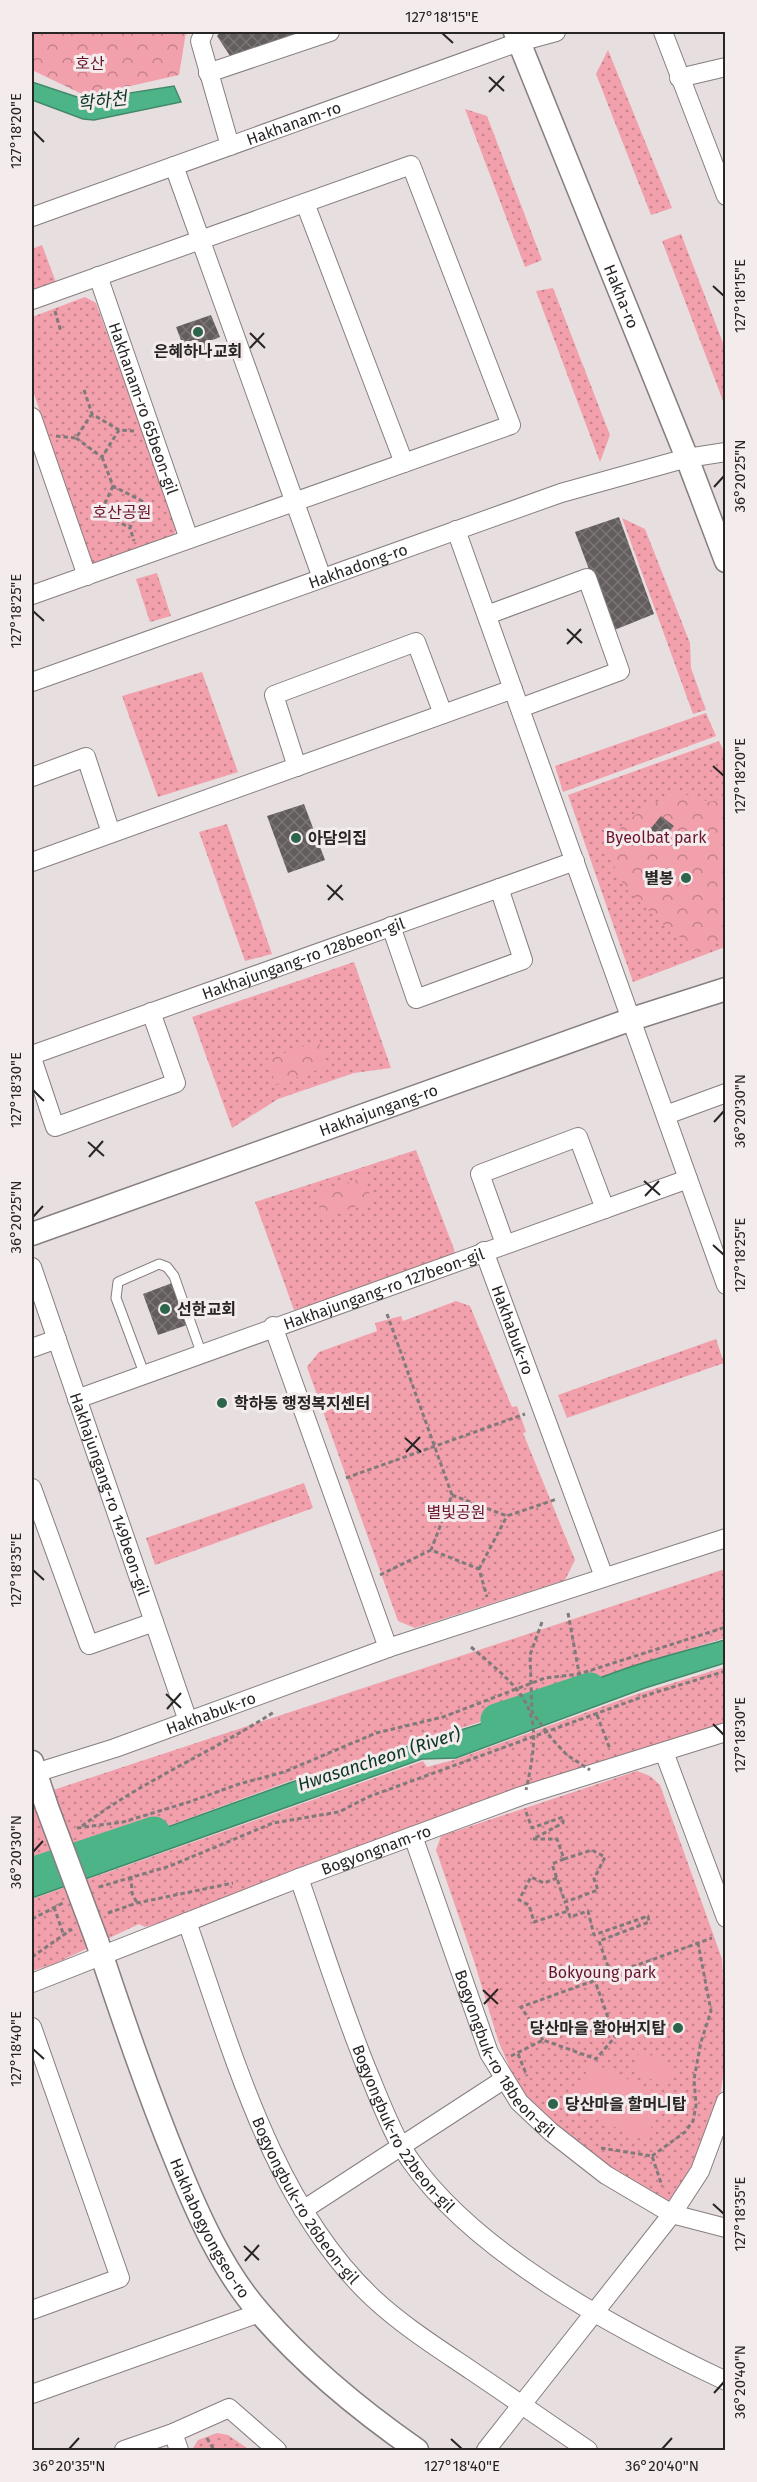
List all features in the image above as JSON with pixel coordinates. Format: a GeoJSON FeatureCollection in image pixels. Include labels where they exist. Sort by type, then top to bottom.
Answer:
{"type":"FeatureCollection","features":[{"type":"Feature","properties":{"kind":"street"},"geometry":{"type":"LineString","coordinates":[[204,32],[200,41],[230,146]]}},
{"type":"Feature","properties":{"kind":"street"},"geometry":{"type":"LineString","coordinates":[[208,73],[330,32]]}},
{"type":"Feature","properties":{"kind":"street","name":"Hakhanam-ro"},"geometry":{"type":"LineString","coordinates":[[32,217],[230,146],[517,37],[556,32]]}},
{"type":"Feature","properties":{"kind":"street"},"geometry":{"type":"LineString","coordinates":[[663,32],[726,196]]}},
{"type":"Feature","properties":{"kind":"street","name":"Hakha-ro"},"geometry":{"type":"LineString","coordinates":[[517,37],[687,458],[726,561]]}},
{"type":"Feature","properties":{"kind":"street"},"geometry":{"type":"LineString","coordinates":[[679,78],[726,67]]}},
{"type":"Feature","properties":{"kind":"street"},"geometry":{"type":"LineString","coordinates":[[32,300],[411,165],[511,425],[32,595]]}},
{"type":"Feature","properties":{"kind":"street"},"geometry":{"type":"LineString","coordinates":[[174,166],[322,578]]}},
{"type":"Feature","properties":{"kind":"street"},"geometry":{"type":"LineString","coordinates":[[305,203],[405,463]]}},
{"type":"Feature","properties":{"kind":"street","name":"Hakhanam-ro 65beon-gil"},"geometry":{"type":"LineString","coordinates":[[98,276],[189,539]]}},
{"type":"Feature","properties":{"kind":"street"},"geometry":{"type":"LineString","coordinates":[[32,417],[87,576]]}},
{"type":"Feature","properties":{"kind":"street","name":"Hakhadong-ro"},"geometry":{"type":"LineString","coordinates":[[32,682],[561,493],[687,458],[726,452]]}},
{"type":"Feature","properties":{"kind":"street"},"geometry":{"type":"LineString","coordinates":[[456,530],[726,1285]]}},
{"type":"Feature","properties":{"kind":"street"},"geometry":{"type":"LineString","coordinates":[[487,615],[587,578],[620,671],[520,708]]}},
{"type":"Feature","properties":{"kind":"street"},"geometry":{"type":"LineString","coordinates":[[297,766],[274,695],[416,642],[443,714]]}},
{"type":"Feature","properties":{"kind":"street"},"geometry":{"type":"LineString","coordinates":[[32,862],[513,689]]}},
{"type":"Feature","properties":{"kind":"street"},"geometry":{"type":"LineString","coordinates":[[32,777],[86,757],[111,833]]}},
{"type":"Feature","properties":{"kind":"street","name":"Hakhajungang-ro 128beon-gil"},"geometry":{"type":"LineString","coordinates":[[32,1056],[575,861]]}},
{"type":"Feature","properties":{"kind":"street"},"geometry":{"type":"LineString","coordinates":[[391,926],[416,999],[523,960],[500,888]]}},
{"type":"Feature","properties":{"kind":"street","name":"Hakhajungang-ro"},"geometry":{"type":"LineString","coordinates":[[32,1234],[632,1019],[726,989]]}},
{"type":"Feature","properties":{"kind":"street"},"geometry":{"type":"LineString","coordinates":[[32,1056],[56,1127],[176,1083],[151,1012]]}},
{"type":"Feature","properties":{"kind":"street"},"geometry":{"type":"LineString","coordinates":[[666,1115],[726,1093]]}},
{"type":"Feature","properties":{"kind":"street"},"geometry":{"type":"LineString","coordinates":[[505,1244],[480,1174],[578,1137],[605,1209]]}},
{"type":"Feature","properties":{"kind":"street","name":"Hakhajungang-ro 127beon-gil"},"geometry":{"type":"LineString","coordinates":[[77,1399],[273,1326],[688,1179]]}},
{"type":"Feature","properties":{"kind":"street","name":"Hakhabuk-ro"},"geometry":{"type":"LineString","coordinates":[[484,1251],[604,1576]]}},
{"type":"Feature","properties":{"kind":"street","name":"Hakhajungang-ro 149beon-gil"},"geometry":{"type":"LineString","coordinates":[[32,1267],[188,1721]]}},
{"type":"Feature","properties":{"kind":"street"},"geometry":{"type":"LineString","coordinates":[[273,1326],[388,1648]]}},
{"type":"Feature","properties":{"kind":"street"},"geometry":{"type":"LineString","coordinates":[[32,1348],[57,1339]]}},
{"type":"Feature","properties":{"kind":"street"},"geometry":{"type":"LineString","coordinates":[[32,1488],[89,1645],[154,1622]]}},
{"type":"Feature","properties":{"kind":"street","name":"Hakhabuk-ro"},"geometry":{"type":"LineString","coordinates":[[33,1770],[188,1721],[388,1648],[726,1538]]}},
{"type":"Feature","properties":{"kind":"street","name":"Bogyongnam-ro"},"geometry":{"type":"LineString","coordinates":[[32,1983],[99,1948],[186,1922],[523,1793],[726,1732]]}},
{"type":"Feature","properties":{"kind":"street"},"geometry":{"type":"LineString","coordinates":[[664,1752],[726,1918]]}},
{"type":"Feature","properties":{"kind":"street","name":"Hakhabogyongseo-ro"},"geometry":{"type":"LineString","coordinates":[[33,1770],[99,1948],[157,2115],[196,2211],[228,2268],[259,2313],[345,2396],[417,2451]]}},
{"type":"Feature","properties":{"kind":"street","name":"Bogyongbuk-ro 18beon-gil"},"geometry":{"type":"LineString","coordinates":[[413,1836],[489,2053],[503,2080],[519,2102],[551,2132],[606,2175],[672,2214],[726,2228]]}},
{"type":"Feature","properties":{"kind":"street","name":"Bogyongbuk-ro 22beon-gil"},"geometry":{"type":"LineString","coordinates":[[298,1878],[358,2046],[401,2146],[434,2189],[469,2224],[511,2257],[596,2313],[641,2341],[726,2381]]}},
{"type":"Feature","properties":{"kind":"street","name":"Bogyongbuk-ro 26beon-gil"},"geometry":{"type":"LineString","coordinates":[[186,1922],[246,2088],[286,2180],[328,2246],[372,2296],[409,2328],[588,2451]]}},
{"type":"Feature","properties":{"kind":"street"},"geometry":{"type":"LineString","coordinates":[[32,2027],[120,2278],[32,2310]]}},
{"type":"Feature","properties":{"kind":"street"},"geometry":{"type":"LineString","coordinates":[[303,2210],[503,2080]]}},
{"type":"Feature","properties":{"kind":"street"},"geometry":{"type":"LineString","coordinates":[[486,2451],[672,2214],[700,2171],[726,2101]]}},
{"type":"Feature","properties":{"kind":"street"},"geometry":{"type":"LineString","coordinates":[[32,2394],[259,2313]]}},
{"type":"Feature","properties":{"kind":"street"},"geometry":{"type":"LineString","coordinates":[[124,2451],[173,2433],[229,2408],[277,2451]]}},
{"type":"Feature","properties":{"kind":"street"},"geometry":{"type":"LineString","coordinates":[[173,2433],[179,2451]]}},
{"type":"Feature","properties":{"kind":"lane"},"geometry":{"type":"LineString","coordinates":[[144,1373],[115,1290],[118,1282],[159,1264],[167,1267],[174,1276],[201,1352]]}},
{"type":"Feature","properties":{"kind":"path"},"geometry":{"type":"LineString","coordinates":[[55,311],[61,332]]}},
{"type":"Feature","properties":{"kind":"path"},"geometry":{"type":"LineString","coordinates":[[84,390],[92,414],[119,430],[140,432]]}},
{"type":"Feature","properties":{"kind":"path"},"geometry":{"type":"LineString","coordinates":[[76,438],[92,414]]}},
{"type":"Feature","properties":{"kind":"path"},"geometry":{"type":"LineString","coordinates":[[102,457],[119,430]]}},
{"type":"Feature","properties":{"kind":"path"},"geometry":{"type":"LineString","coordinates":[[45,435],[76,438],[102,457],[113,486],[142,501],[130,528],[135,546]]}},
{"type":"Feature","properties":{"kind":"path"},"geometry":{"type":"LineString","coordinates":[[113,486],[101,512],[130,528]]}},
{"type":"Feature","properties":{"kind":"path"},"geometry":{"type":"LineString","coordinates":[[375,1578],[431,1550],[452,1495],[387,1314]]}},
{"type":"Feature","properties":{"kind":"path"},"geometry":{"type":"LineString","coordinates":[[341,1480],[525,1414]]}},
{"type":"Feature","properties":{"kind":"path"},"geometry":{"type":"LineString","coordinates":[[452,1495],[507,1516],[558,1498]]}},
{"type":"Feature","properties":{"kind":"path"},"geometry":{"type":"LineString","coordinates":[[490,1607],[479,1569],[507,1516]]}},
{"type":"Feature","properties":{"kind":"path"},"geometry":{"type":"LineString","coordinates":[[431,1550],[479,1569]]}},
{"type":"Feature","properties":{"kind":"path"},"geometry":{"type":"LineString","coordinates":[[568,1613],[579,1674]]}},
{"type":"Feature","properties":{"kind":"path"},"geometry":{"type":"LineString","coordinates":[[542,1622],[530,1655],[534,1747],[523,1793],[532,1828],[563,1817],[563,1823],[533,1839],[558,1839],[564,1859]]}},
{"type":"Feature","properties":{"kind":"path"},"geometry":{"type":"LineString","coordinates":[[71,1828],[123,1821],[189,1802],[238,1784],[284,1772],[376,1733],[443,1717],[545,1678],[579,1674],[726,1627]]}},
{"type":"Feature","properties":{"kind":"path"},"geometry":{"type":"LineString","coordinates":[[471,1647],[516,1689],[552,1739],[567,1755],[590,1770]]}},
{"type":"Feature","properties":{"kind":"path"},"geometry":{"type":"LineString","coordinates":[[99,1888],[131,1876],[170,1866],[273,1823],[339,1812],[368,1797],[650,1694],[726,1671]]}},
{"type":"Feature","properties":{"kind":"path"},"geometry":{"type":"LineString","coordinates":[[80,1827],[130,1793],[238,1735],[274,1712]]}},
{"type":"Feature","properties":{"kind":"path"},"geometry":{"type":"LineString","coordinates":[[597,1715],[611,1753]]}},
{"type":"Feature","properties":{"kind":"path"},"geometry":{"type":"LineString","coordinates":[[565,1902],[598,1890],[594,1879],[605,1857],[592,1850],[552,1864],[570,1917],[588,1911],[594,1935],[648,1916],[649,1923],[599,1941],[611,1975]]}},
{"type":"Feature","properties":{"kind":"path"},"geometry":{"type":"LineString","coordinates":[[131,1876],[132,1893],[137,1903]]}},
{"type":"Feature","properties":{"kind":"path"},"geometry":{"type":"LineString","coordinates":[[556,1878],[544,1883],[531,1877],[519,1900],[529,1905],[534,1922],[568,1911]]}},
{"type":"Feature","properties":{"kind":"path"},"geometry":{"type":"LineString","coordinates":[[103,1915],[137,1903],[234,1883]]}},
{"type":"Feature","properties":{"kind":"path"},"geometry":{"type":"LineString","coordinates":[[32,1919],[71,1899]]}},
{"type":"Feature","properties":{"kind":"path"},"geometry":{"type":"LineString","coordinates":[[54,1907],[63,1933]]}},
{"type":"Feature","properties":{"kind":"path"},"geometry":{"type":"LineString","coordinates":[[32,1957],[63,1933],[73,1929]]}},
{"type":"Feature","properties":{"kind":"path"},"geometry":{"type":"LineString","coordinates":[[595,1981],[615,2037],[596,2060],[543,2040],[520,2007],[712,1938]]}},
{"type":"Feature","properties":{"kind":"path"},"geometry":{"type":"LineString","coordinates":[[597,2147],[651,2156],[685,2132],[693,2121],[696,2105],[694,2079],[701,2042],[711,2011],[698,1943]]}},
{"type":"Feature","properties":{"kind":"path"},"geometry":{"type":"LineString","coordinates":[[529,2082],[518,2054],[543,2040]]}},
{"type":"Feature","properties":{"kind":"path"},"geometry":{"type":"LineString","coordinates":[[651,2156],[664,2193]]}},
{"type":"Feature","properties":{"kind":"path"},"geometry":{"type":"LineString","coordinates":[[207,2438],[214,2451]]}},
{"type":"Feature","properties":{"kind":"green space","name":"호산"},"geometry":{"type":"Polygon","coordinates":[[[32,32],[186,32],[179,75],[86,96],[32,70],[32,32]]]}},
{"type":"Feature","properties":{"kind":"green space"},"geometry":{"type":"Polygon","coordinates":[[[608,50],[672,208],[651,215],[596,74],[608,50]]]}},
{"type":"Feature","properties":{"kind":"green space"},"geometry":{"type":"Polygon","coordinates":[[[465,109],[487,116],[542,260],[525,267],[465,109]]]}},
{"type":"Feature","properties":{"kind":"green space"},"geometry":{"type":"Polygon","coordinates":[[[681,234],[725,348],[725,406],[662,241],[681,234]]]}},
{"type":"Feature","properties":{"kind":"green space"},"geometry":{"type":"Polygon","coordinates":[[[42,245],[57,285],[33,292],[32,249],[42,245]]]}},
{"type":"Feature","properties":{"kind":"green space"},"geometry":{"type":"Polygon","coordinates":[[[553,288],[610,435],[600,462],[536,291],[553,288]]]}},
{"type":"Feature","properties":{"kind":"green space","name":"호산공원"},"geometry":{"type":"Polygon","coordinates":[[[85,297],[96,303],[177,528],[170,544],[102,568],[91,563],[32,388],[32,317],[85,297]]]}},
{"type":"Feature","properties":{"kind":"green space"},"geometry":{"type":"Polygon","coordinates":[[[622,518],[645,529],[690,643],[691,668],[706,710],[693,714],[622,518]]]}},
{"type":"Feature","properties":{"kind":"green space"},"geometry":{"type":"Polygon","coordinates":[[[157,573],[171,616],[150,622],[136,579],[157,573]]]}},
{"type":"Feature","properties":{"kind":"green space"},"geometry":{"type":"Polygon","coordinates":[[[202,672],[238,772],[158,797],[122,696],[202,672]]]}},
{"type":"Feature","properties":{"kind":"green space"},"geometry":{"type":"Polygon","coordinates":[[[706,713],[716,736],[563,792],[555,766],[706,713]]]}},
{"type":"Feature","properties":{"kind":"green space","name":"Byeolbat park"},"geometry":{"type":"Polygon","coordinates":[[[719,741],[726,756],[725,947],[633,982],[568,795],[719,741]]]}},
{"type":"Feature","properties":{"kind":"green space"},"geometry":{"type":"Polygon","coordinates":[[[675,791],[709,802],[725,798],[725,940],[692,952],[683,938],[674,935],[625,888],[607,851],[624,822],[675,791]]]}},
{"type":"Feature","properties":{"kind":"green space"},"geometry":{"type":"Polygon","coordinates":[[[227,824],[272,954],[245,961],[199,832],[227,824]]]}},
{"type":"Feature","properties":{"kind":"green space"},"geometry":{"type":"Polygon","coordinates":[[[354,962],[391,1068],[354,1073],[278,1099],[232,1128],[192,1017],[354,962]]]}},
{"type":"Feature","properties":{"kind":"green space"},"geometry":{"type":"Polygon","coordinates":[[[319,1041],[328,1066],[276,1085],[267,1059],[319,1041]]]}},
{"type":"Feature","properties":{"kind":"green space"},"geometry":{"type":"Polygon","coordinates":[[[416,1150],[454,1249],[456,1261],[294,1310],[255,1202],[416,1150]]]}},
{"type":"Feature","properties":{"kind":"green space"},"geometry":{"type":"Polygon","coordinates":[[[364,1177],[372,1201],[323,1218],[315,1194],[364,1177]]]}},
{"type":"Feature","properties":{"kind":"green space","name":"별빛공원"},"geometry":{"type":"Polygon","coordinates":[[[456,1301],[470,1306],[512,1407],[517,1406],[526,1432],[523,1433],[575,1560],[565,1580],[415,1628],[398,1621],[307,1367],[319,1352],[377,1331],[375,1323],[401,1316],[403,1321],[456,1301]]]}},
{"type":"Feature","properties":{"kind":"green space"},"geometry":{"type":"Polygon","coordinates":[[[716,1339],[724,1363],[567,1418],[558,1395],[716,1339]]]}},
{"type":"Feature","properties":{"kind":"green space"},"geometry":{"type":"Polygon","coordinates":[[[304,1483],[313,1508],[155,1565],[146,1538],[304,1483]]]}},
{"type":"Feature","properties":{"kind":"green space"},"geometry":{"type":"Polygon","coordinates":[[[725,1569],[725,1638],[619,1670],[545,1702],[293,1780],[32,1876],[32,1797],[725,1569]]]}},
{"type":"Feature","properties":{"kind":"green space"},"geometry":{"type":"Polygon","coordinates":[[[725,1667],[725,1724],[333,1855],[167,1921],[145,1927],[139,1924],[54,1964],[32,1971],[32,1899],[423,1761],[427,1767],[457,1759],[637,1694],[725,1667]]]}},
{"type":"Feature","properties":{"kind":"green space","name":"Bokyoung park"},"geometry":{"type":"Polygon","coordinates":[[[637,1771],[650,1776],[660,1785],[722,1959],[725,2059],[720,2098],[704,2146],[674,2202],[662,2205],[557,2133],[504,2071],[509,2066],[498,2040],[436,1850],[441,1836],[637,1771]]]}},
{"type":"Feature","properties":{"kind":"green space"},"geometry":{"type":"Polygon","coordinates":[[[641,2050],[677,2069],[667,2087],[631,2069],[641,2050]]]}},
{"type":"Feature","properties":{"kind":"green space"},"geometry":{"type":"Polygon","coordinates":[[[591,2062],[665,2097],[645,2141],[570,2106],[591,2062]]]}},
{"type":"Feature","properties":{"kind":"green space"},"geometry":{"type":"Polygon","coordinates":[[[217,2433],[228,2435],[250,2450],[192,2450],[198,2440],[217,2433]]]}},
{"type":"Feature","properties":{"kind":"water","name":"학하천"},"geometry":{"type":"Polygon","coordinates":[[[32,82],[86,100],[174,86],[181,102],[94,120],[83,119],[32,100],[32,82]]]}},
{"type":"Feature","properties":{"kind":"water"},"geometry":{"type":"Polygon","coordinates":[[[725,1640],[725,1663],[645,1688],[456,1758],[422,1759],[32,1898],[32,1876],[292,1782],[545,1704],[610,1674],[725,1640]]]}},
{"type":"Feature","properties":{"kind":"building"},"geometry":{"type":"Polygon","coordinates":[[[220,32],[306,32],[232,59],[217,36],[220,32]]]}},
{"type":"Feature","properties":{"kind":"building","name":"은혜하나교회"},"geometry":{"type":"Polygon","coordinates":[[[211,315],[220,337],[210,341],[213,348],[187,356],[176,327],[211,315]]]}},
{"type":"Feature","properties":{"kind":"building"},"geometry":{"type":"Polygon","coordinates":[[[619,517],[654,614],[612,631],[575,532],[619,517]]]}},
{"type":"Feature","properties":{"kind":"building","name":"아담의집"},"geometry":{"type":"Polygon","coordinates":[[[304,804],[325,860],[288,873],[267,816],[304,804]]]}},
{"type":"Feature","properties":{"kind":"building"},"geometry":{"type":"Polygon","coordinates":[[[661,816],[674,826],[659,845],[646,834],[661,816]]]}},
{"type":"Feature","properties":{"kind":"building","name":"선한교회"},"geometry":{"type":"Polygon","coordinates":[[[172,1283],[187,1325],[158,1335],[143,1294],[172,1283]]]}},
{"type":"Feature","properties":{"kind":"waterway","name":"Hwasancheon (River)"},"geometry":{"type":"LineString","coordinates":[[497,1720],[590,1689]]}},
{"type":"Feature","properties":{"kind":"waterway","name":"Hwasancheon (River)"},"geometry":{"type":"LineString","coordinates":[[32,1874],[154,1833]]}},
{"type":"Feature","properties":{"kind":"place","name":"은혜하나교회"},"geometry":{"type":"Point","coordinates":[198,332]}},
{"type":"Feature","properties":{"kind":"place","name":"아담의집"},"geometry":{"type":"Point","coordinates":[296,838]}},
{"type":"Feature","properties":{"kind":"place","name":"별봉"},"geometry":{"type":"Point","coordinates":[686,878]}},
{"type":"Feature","properties":{"kind":"place","name":"선한교회"},"geometry":{"type":"Point","coordinates":[165,1309]}},
{"type":"Feature","properties":{"kind":"place","name":"학하동 행정복지센터"},"geometry":{"type":"Point","coordinates":[222,1403]}},
{"type":"Feature","properties":{"kind":"place","name":"당산마을 할아버지탑"},"geometry":{"type":"Point","coordinates":[678,2028]}},
{"type":"Feature","properties":{"kind":"place","name":"당산마을 할머니탑"},"geometry":{"type":"Point","coordinates":[553,2104]}}]}
